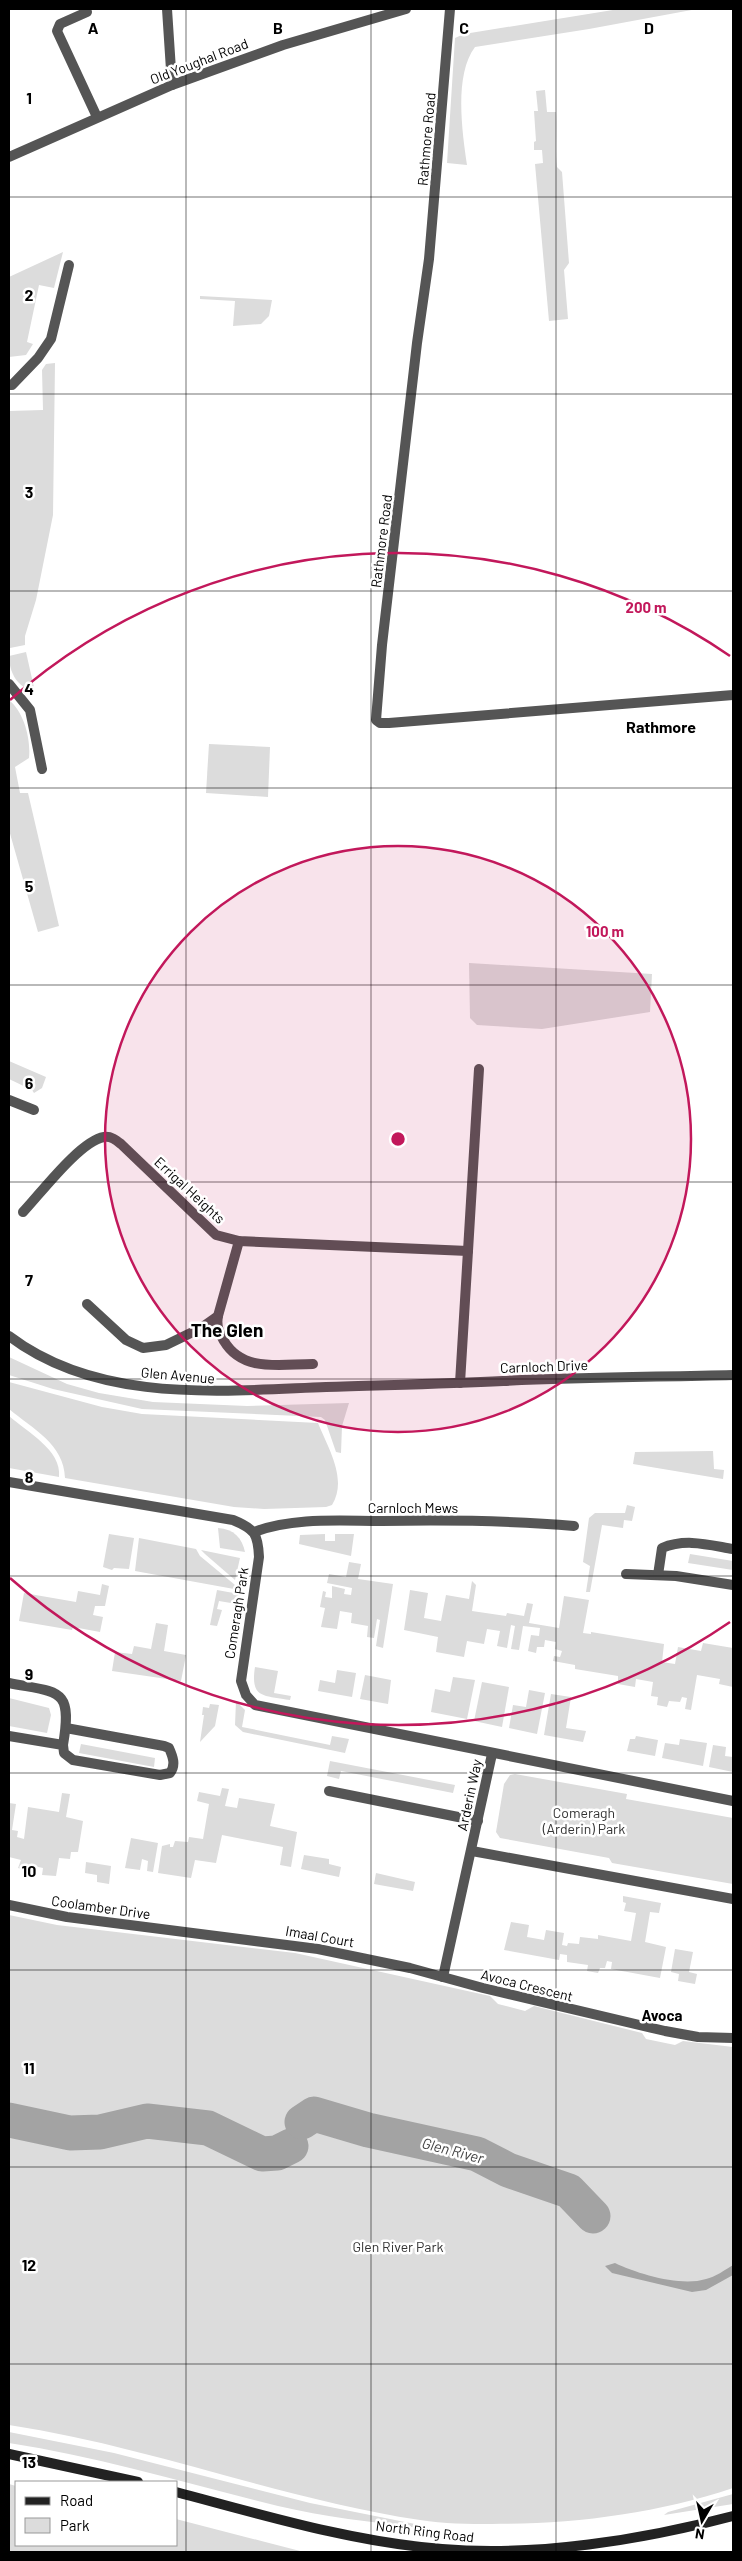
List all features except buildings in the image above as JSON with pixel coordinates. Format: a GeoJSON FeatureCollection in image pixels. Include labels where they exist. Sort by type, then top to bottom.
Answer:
{"type":"FeatureCollection","features":[{"type":"Feature","properties":{"kind":"main road"},"geometry":{"type":"LineString","coordinates":[[9,2454],[133,2481]]}},
{"type":"Feature","properties":{"kind":"main road","name":"North Ring Road"},"geometry":{"type":"LineString","coordinates":[[178,2493],[312,2527],[399,2544],[441,2549],[503,2551],[631,2539],[733,2516]]}},
{"type":"Feature","properties":{"kind":"street"},"geometry":{"type":"LineString","coordinates":[[167,9],[172,84]]}},
{"type":"Feature","properties":{"kind":"street","name":"Old Youghal Road"},"geometry":{"type":"LineString","coordinates":[[9,157],[172,84],[292,42],[406,9]]}},
{"type":"Feature","properties":{"kind":"street","name":"Rathmore Road"},"geometry":{"type":"LineString","coordinates":[[450,9],[429,259],[382,645],[376,720],[380,723],[389,723],[733,694]]}},
{"type":"Feature","properties":{"kind":"street"},"geometry":{"type":"LineString","coordinates":[[87,12],[60,24],[57,31],[98,117]]}},
{"type":"Feature","properties":{"kind":"street"},"geometry":{"type":"LineString","coordinates":[[9,385],[38,358],[51,338],[69,265]]}},
{"type":"Feature","properties":{"kind":"street"},"geometry":{"type":"LineString","coordinates":[[9,684],[30,710],[42,770]]}},
{"type":"Feature","properties":{"kind":"street"},"geometry":{"type":"LineString","coordinates":[[460,1383],[479,1069]]}},
{"type":"Feature","properties":{"kind":"street"},"geometry":{"type":"LineString","coordinates":[[9,1100],[34,1110]]}},
{"type":"Feature","properties":{"kind":"street","name":"Errigal Heights"},"geometry":{"type":"LineString","coordinates":[[24,1212],[86,1144],[104,1137],[113,1138],[216,1235],[239,1241],[468,1251]]}},
{"type":"Feature","properties":{"kind":"street"},"geometry":{"type":"LineString","coordinates":[[239,1241],[218,1316],[218,1330],[229,1350],[239,1359],[252,1364],[313,1364]]}},
{"type":"Feature","properties":{"kind":"street"},"geometry":{"type":"LineString","coordinates":[[87,1304],[126,1340],[142,1348],[166,1345],[201,1328],[218,1316]]}},
{"type":"Feature","properties":{"kind":"street","name":"Glen Avenue"},"geometry":{"type":"LineString","coordinates":[[9,1336],[41,1356],[64,1366],[93,1376],[131,1385],[221,1392],[355,1386]]}},
{"type":"Feature","properties":{"kind":"street","name":"Carnloch Drive"},"geometry":{"type":"LineString","coordinates":[[355,1386],[733,1375]]}},
{"type":"Feature","properties":{"kind":"street"},"geometry":{"type":"LineString","coordinates":[[9,1482],[233,1520],[248,1526],[254,1532]]}},
{"type":"Feature","properties":{"kind":"street","name":"Carnloch Mews"},"geometry":{"type":"LineString","coordinates":[[254,1532],[287,1523],[360,1521],[500,1521],[574,1526]]}},
{"type":"Feature","properties":{"kind":"street","name":"Comeragh Park"},"geometry":{"type":"LineString","coordinates":[[254,1532],[257,1538],[259,1557],[241,1681],[242,1688],[250,1700],[261,1707],[492,1754]]}},
{"type":"Feature","properties":{"kind":"street"},"geometry":{"type":"LineString","coordinates":[[658,1575],[662,1548],[675,1543],[690,1542],[733,1549]]}},
{"type":"Feature","properties":{"kind":"street"},"geometry":{"type":"LineString","coordinates":[[626,1574],[658,1575],[733,1585]]}},
{"type":"Feature","properties":{"kind":"street"},"geometry":{"type":"LineString","coordinates":[[9,1683],[55,1692],[62,1696],[67,1712],[63,1745],[64,1753],[73,1760],[160,1775],[170,1773],[172,1770],[174,1759],[169,1748],[164,1746],[66,1728]]}},
{"type":"Feature","properties":{"kind":"street"},"geometry":{"type":"LineString","coordinates":[[9,1736],[63,1745]]}},
{"type":"Feature","properties":{"kind":"street","name":"Arderin Way"},"geometry":{"type":"LineString","coordinates":[[733,1800],[492,1754],[472,1851],[733,1899]]}},
{"type":"Feature","properties":{"kind":"street"},"geometry":{"type":"LineString","coordinates":[[329,1791],[478,1821]]}},
{"type":"Feature","properties":{"kind":"street"},"geometry":{"type":"LineString","coordinates":[[443,1977],[472,1851]]}},
{"type":"Feature","properties":{"kind":"street","name":"Coolamber Drive"},"geometry":{"type":"LineString","coordinates":[[9,1905],[29,1911],[67,1917],[191,1932]]}},
{"type":"Feature","properties":{"kind":"street","name":"Imaal Court"},"geometry":{"type":"LineString","coordinates":[[191,1932],[318,1949],[443,1977]]}},
{"type":"Feature","properties":{"kind":"street","name":"Avoca Crescent"},"geometry":{"type":"LineString","coordinates":[[443,1977],[665,2031],[698,2037],[733,2038]]}},
{"type":"Feature","properties":{"kind":"green space"},"geometry":{"type":"Polygon","coordinates":[[[619,9],[697,9],[475,47],[468,59],[462,88],[463,136],[467,165],[447,163],[455,38],[464,34],[619,9]]]}},
{"type":"Feature","properties":{"kind":"green space"},"geometry":{"type":"Polygon","coordinates":[[[545,90],[547,112],[556,112],[557,167],[562,172],[569,263],[564,270],[568,319],[549,321],[535,164],[543,163],[542,150],[534,150],[534,142],[536,141],[534,111],[538,111],[536,91],[545,90]]]}},
{"type":"Feature","properties":{"kind":"green space"},"geometry":{"type":"Polygon","coordinates":[[[63,252],[54,288],[39,285],[27,342],[33,344],[26,355],[9,357],[9,277],[63,252]]]}},
{"type":"Feature","properties":{"kind":"green space"},"geometry":{"type":"Polygon","coordinates":[[[200,296],[272,300],[269,316],[261,324],[233,326],[235,301],[200,299],[200,296]]]}},
{"type":"Feature","properties":{"kind":"green space"},"geometry":{"type":"Polygon","coordinates":[[[55,363],[53,515],[36,600],[25,636],[25,645],[10,648],[9,411],[43,410],[42,370],[46,364],[55,363]]]}},
{"type":"Feature","properties":{"kind":"green space"},"geometry":{"type":"Polygon","coordinates":[[[26,652],[35,692],[19,683],[13,674],[9,662],[9,656],[26,652]]]}},
{"type":"Feature","properties":{"kind":"green space"},"geometry":{"type":"Polygon","coordinates":[[[9,700],[19,711],[28,734],[29,758],[15,767],[20,793],[28,793],[59,926],[38,932],[9,830],[9,700]]]}},
{"type":"Feature","properties":{"kind":"green space"},"geometry":{"type":"Polygon","coordinates":[[[209,744],[270,747],[268,797],[206,793],[209,744]]]}},
{"type":"Feature","properties":{"kind":"green space"},"geometry":{"type":"Polygon","coordinates":[[[469,963],[652,974],[650,1012],[542,1029],[477,1025],[470,1018],[469,963]]]}},
{"type":"Feature","properties":{"kind":"green space"},"geometry":{"type":"Polygon","coordinates":[[[9,1061],[46,1077],[42,1088],[34,1093],[32,1090],[9,1079],[9,1061]]]}},
{"type":"Feature","properties":{"kind":"green space"},"geometry":{"type":"Polygon","coordinates":[[[9,1357],[67,1384],[99,1393],[153,1402],[247,1406],[349,1403],[342,1426],[341,1453],[336,1452],[325,1420],[321,1417],[142,1409],[53,1389],[9,1375],[9,1357]]]}},
{"type":"Feature","properties":{"kind":"green space"},"geometry":{"type":"Polygon","coordinates":[[[9,1382],[102,1407],[142,1414],[318,1423],[335,1464],[338,1485],[336,1495],[332,1505],[326,1507],[264,1509],[234,1507],[65,1478],[63,1466],[53,1446],[46,1438],[9,1409],[9,1382]]]}},
{"type":"Feature","properties":{"kind":"green space"},"geometry":{"type":"Polygon","coordinates":[[[9,1416],[34,1435],[49,1450],[55,1458],[59,1477],[9,1468],[9,1416]]]}},
{"type":"Feature","properties":{"kind":"green space"},"geometry":{"type":"Polygon","coordinates":[[[713,1451],[714,1469],[724,1470],[723,1479],[633,1464],[635,1452],[713,1451]]]}},
{"type":"Feature","properties":{"kind":"green space"},"geometry":{"type":"Polygon","coordinates":[[[627,1505],[635,1507],[632,1521],[624,1520],[623,1528],[602,1525],[590,1592],[586,1592],[590,1566],[583,1562],[589,1518],[595,1513],[625,1513],[627,1505]]]}},
{"type":"Feature","properties":{"kind":"green space"},"geometry":{"type":"Polygon","coordinates":[[[218,1528],[233,1532],[242,1542],[245,1552],[220,1548],[218,1528]]]}},
{"type":"Feature","properties":{"kind":"green space"},"geometry":{"type":"Polygon","coordinates":[[[109,1534],[134,1538],[129,1569],[114,1568],[112,1570],[103,1567],[109,1534]]]}},
{"type":"Feature","properties":{"kind":"green space"},"geometry":{"type":"Polygon","coordinates":[[[325,1534],[325,1541],[335,1541],[335,1534],[354,1534],[351,1556],[299,1544],[300,1535],[325,1534]]]}},
{"type":"Feature","properties":{"kind":"green space"},"geometry":{"type":"Polygon","coordinates":[[[139,1538],[196,1549],[200,1556],[235,1585],[234,1589],[135,1571],[139,1538]]]}},
{"type":"Feature","properties":{"kind":"green space"},"geometry":{"type":"Polygon","coordinates":[[[201,1550],[240,1558],[235,1580],[205,1554],[201,1550]]]}},
{"type":"Feature","properties":{"kind":"green space"},"geometry":{"type":"Polygon","coordinates":[[[690,1554],[733,1561],[733,1570],[688,1563],[690,1554]]]}},
{"type":"Feature","properties":{"kind":"green space"},"geometry":{"type":"Polygon","coordinates":[[[349,1562],[361,1564],[358,1579],[393,1584],[383,1648],[376,1646],[380,1620],[377,1619],[374,1638],[367,1637],[368,1626],[351,1623],[352,1613],[340,1611],[337,1629],[321,1627],[325,1608],[320,1607],[323,1591],[326,1592],[325,1597],[332,1598],[332,1586],[345,1589],[344,1594],[351,1595],[352,1588],[327,1583],[329,1574],[346,1577],[349,1562]]]}},
{"type":"Feature","properties":{"kind":"green space"},"geometry":{"type":"Polygon","coordinates":[[[472,1581],[476,1585],[472,1611],[506,1616],[507,1613],[524,1616],[527,1603],[533,1604],[529,1623],[559,1628],[564,1596],[589,1600],[583,1633],[591,1634],[591,1632],[664,1644],[662,1662],[675,1664],[678,1647],[701,1651],[703,1643],[733,1648],[733,1687],[719,1684],[720,1679],[697,1675],[691,1710],[685,1709],[687,1698],[682,1697],[680,1702],[669,1701],[667,1707],[657,1705],[658,1697],[651,1696],[653,1682],[636,1679],[635,1687],[618,1684],[618,1676],[575,1669],[575,1665],[553,1661],[554,1656],[560,1657],[562,1651],[555,1649],[556,1642],[545,1640],[544,1647],[537,1647],[536,1653],[528,1651],[531,1635],[539,1636],[540,1628],[523,1626],[519,1650],[511,1649],[515,1626],[511,1625],[507,1648],[497,1646],[500,1631],[487,1629],[484,1644],[467,1641],[464,1657],[436,1652],[438,1637],[404,1630],[410,1590],[428,1593],[424,1618],[441,1621],[446,1595],[469,1599],[472,1581]]]}},
{"type":"Feature","properties":{"kind":"green space"},"geometry":{"type":"Polygon","coordinates":[[[102,1584],[109,1586],[105,1606],[95,1606],[93,1615],[103,1617],[100,1632],[73,1627],[72,1630],[19,1621],[24,1593],[76,1602],[78,1591],[100,1595],[102,1584]]]}},
{"type":"Feature","properties":{"kind":"green space"},"geometry":{"type":"Polygon","coordinates":[[[217,1590],[239,1594],[237,1604],[219,1601],[217,1609],[222,1610],[217,1626],[210,1625],[217,1590]]]}},
{"type":"Feature","properties":{"kind":"green space"},"geometry":{"type":"Polygon","coordinates":[[[156,1623],[168,1625],[164,1651],[186,1655],[181,1681],[112,1671],[115,1652],[132,1654],[134,1646],[151,1649],[156,1623]]]}},
{"type":"Feature","properties":{"kind":"green space"},"geometry":{"type":"Polygon","coordinates":[[[255,1667],[278,1671],[274,1693],[291,1696],[290,1700],[261,1694],[255,1685],[255,1667]]]}},
{"type":"Feature","properties":{"kind":"green space"},"geometry":{"type":"Polygon","coordinates":[[[337,1670],[356,1673],[352,1697],[318,1691],[320,1680],[335,1683],[337,1670]]]}},
{"type":"Feature","properties":{"kind":"green space"},"geometry":{"type":"Polygon","coordinates":[[[365,1675],[391,1680],[388,1704],[360,1699],[365,1675]]]}},
{"type":"Feature","properties":{"kind":"green space"},"geometry":{"type":"Polygon","coordinates":[[[453,1677],[475,1680],[467,1719],[431,1712],[435,1689],[450,1692],[453,1677]]]}},
{"type":"Feature","properties":{"kind":"green space"},"geometry":{"type":"Polygon","coordinates":[[[482,1682],[509,1687],[502,1727],[474,1721],[482,1682]]]}},
{"type":"Feature","properties":{"kind":"green space"},"geometry":{"type":"Polygon","coordinates":[[[529,1690],[545,1693],[537,1734],[509,1728],[513,1705],[526,1707],[529,1690]]]}},
{"type":"Feature","properties":{"kind":"green space"},"geometry":{"type":"Polygon","coordinates":[[[551,1694],[571,1697],[566,1728],[586,1731],[583,1742],[544,1735],[551,1694]]]}},
{"type":"Feature","properties":{"kind":"green space"},"geometry":{"type":"Polygon","coordinates":[[[9,1698],[49,1708],[51,1715],[47,1733],[9,1726],[9,1698]]]}},
{"type":"Feature","properties":{"kind":"green space"},"geometry":{"type":"Polygon","coordinates":[[[236,1701],[245,1710],[242,1727],[330,1745],[332,1736],[349,1739],[345,1753],[243,1732],[235,1725],[236,1701]]]}},
{"type":"Feature","properties":{"kind":"green space"},"geometry":{"type":"Polygon","coordinates":[[[210,1704],[219,1705],[215,1726],[200,1742],[204,1715],[202,1715],[203,1707],[209,1708],[210,1704]]]}},
{"type":"Feature","properties":{"kind":"green space"},"geometry":{"type":"Polygon","coordinates":[[[636,1736],[658,1740],[655,1756],[627,1751],[630,1739],[635,1739],[636,1736]]]}},
{"type":"Feature","properties":{"kind":"green space"},"geometry":{"type":"Polygon","coordinates":[[[680,1739],[707,1743],[703,1766],[662,1758],[665,1743],[679,1745],[680,1739]]]}},
{"type":"Feature","properties":{"kind":"green space"},"geometry":{"type":"Polygon","coordinates":[[[81,1744],[155,1758],[154,1767],[79,1753],[81,1744]]]}},
{"type":"Feature","properties":{"kind":"green space"},"geometry":{"type":"Polygon","coordinates":[[[713,1745],[726,1747],[725,1756],[733,1757],[733,1772],[709,1767],[713,1745]]]}},
{"type":"Feature","properties":{"kind":"green space"},"geometry":{"type":"Polygon","coordinates":[[[330,1761],[455,1785],[453,1793],[341,1771],[339,1779],[327,1776],[330,1761]]]}},
{"type":"Feature","properties":{"kind":"green space","name":"Comeragh (Arderin) Park"},"geometry":{"type":"Polygon","coordinates":[[[515,1774],[627,1794],[626,1799],[733,1818],[733,1884],[612,1863],[609,1858],[500,1838],[496,1832],[504,1784],[510,1775],[515,1774]]]}},
{"type":"Feature","properties":{"kind":"green space"},"geometry":{"type":"Polygon","coordinates":[[[222,1788],[229,1789],[225,1806],[237,1808],[239,1798],[275,1804],[270,1826],[297,1832],[291,1867],[280,1865],[283,1847],[222,1835],[216,1863],[195,1860],[191,1878],[158,1873],[162,1846],[170,1844],[170,1847],[173,1847],[175,1841],[188,1842],[189,1837],[203,1839],[209,1804],[197,1801],[199,1792],[220,1796],[222,1788]]]}},
{"type":"Feature","properties":{"kind":"green space"},"geometry":{"type":"Polygon","coordinates":[[[62,1793],[70,1794],[66,1817],[83,1821],[78,1852],[71,1852],[70,1859],[59,1858],[56,1876],[42,1875],[43,1868],[34,1866],[32,1872],[18,1868],[21,1860],[9,1857],[9,1803],[16,1804],[12,1830],[18,1831],[17,1837],[24,1839],[28,1807],[59,1812],[62,1793]]]}},
{"type":"Feature","properties":{"kind":"green space"},"geometry":{"type":"Polygon","coordinates":[[[131,1838],[158,1843],[153,1872],[147,1871],[148,1861],[142,1859],[140,1870],[125,1868],[131,1838]]]}},
{"type":"Feature","properties":{"kind":"green space"},"geometry":{"type":"Polygon","coordinates":[[[304,1855],[329,1859],[329,1864],[341,1867],[339,1877],[301,1869],[304,1855]]]}},
{"type":"Feature","properties":{"kind":"green space"},"geometry":{"type":"Polygon","coordinates":[[[86,1862],[111,1866],[109,1884],[97,1882],[97,1875],[85,1873],[86,1862]]]}},
{"type":"Feature","properties":{"kind":"green space"},"geometry":{"type":"Polygon","coordinates":[[[376,1873],[415,1882],[413,1891],[374,1884],[376,1873]]]}},
{"type":"Feature","properties":{"kind":"green space"},"geometry":{"type":"Polygon","coordinates":[[[623,1896],[661,1903],[659,1913],[650,1912],[645,1942],[666,1947],[660,1978],[611,1969],[612,1962],[607,1961],[605,1968],[600,1968],[598,1973],[587,1971],[588,1965],[567,1962],[567,1955],[560,1954],[559,1960],[504,1950],[511,1922],[529,1925],[527,1937],[544,1940],[546,1930],[564,1933],[562,1945],[567,1946],[568,1943],[579,1944],[580,1937],[598,1939],[598,1935],[631,1941],[636,1913],[624,1911],[626,1903],[623,1902],[623,1896]]]}},
{"type":"Feature","properties":{"kind":"green space","name":"Glen River Park"},"geometry":{"type":"Polygon","coordinates":[[[9,1915],[57,1925],[295,1953],[490,1996],[498,2004],[525,2011],[534,2006],[642,2033],[646,2039],[675,2045],[683,2041],[733,2047],[733,2488],[674,2505],[614,2516],[523,2524],[438,2522],[368,2511],[112,2446],[61,2434],[9,2425],[9,1915]]]}},
{"type":"Feature","properties":{"kind":"green space"},"geometry":{"type":"Polygon","coordinates":[[[675,1949],[693,1952],[689,1972],[697,1974],[695,1984],[678,1981],[679,1974],[671,1972],[675,1949]]]}},
{"type":"Feature","properties":{"kind":"green space"},"geometry":{"type":"Polygon","coordinates":[[[9,2432],[114,2453],[310,2503],[420,2525],[420,2528],[295,2510],[110,2463],[9,2443],[9,2432]]]}},
{"type":"Feature","properties":{"kind":"green space"},"geometry":{"type":"Polygon","coordinates":[[[9,2484],[15,2486],[15,2546],[178,2546],[178,2520],[304,2552],[9,2552],[9,2484]]]}},
{"type":"Feature","properties":{"kind":"green space"},"geometry":{"type":"Polygon","coordinates":[[[733,2494],[733,2504],[664,2515],[668,2512],[733,2494]]]}},
{"type":"Feature","properties":{"kind":"shaded area"},"geometry":{"type":"Polygon","coordinates":[[[615,2263],[647,2275],[672,2280],[696,2281],[706,2279],[733,2265],[733,2275],[706,2290],[692,2292],[612,2273],[605,2266],[615,2263]]]}},
{"type":"Feature","properties":{"kind":"waterway","name":"Glen River"},"geometry":{"type":"LineString","coordinates":[[302,2122],[314,2114],[368,2130],[477,2154],[508,2170],[569,2191],[593,2216]]}},
{"type":"Feature","properties":{"kind":"waterway","name":"Glen River"},"geometry":{"type":"LineString","coordinates":[[9,2120],[70,2133],[100,2132],[147,2121],[208,2128],[262,2154],[277,2153],[291,2146]]}},
{"type":"Feature","properties":{"kind":"district","name":"Rathmore"},"geometry":{"type":"Point","coordinates":[661,726]}},
{"type":"Feature","properties":{"kind":"district","name":"The Glen"},"geometry":{"type":"Point","coordinates":[227,1329]}},
{"type":"Feature","properties":{"kind":"district","name":"Avoca"},"geometry":{"type":"Point","coordinates":[662,2015]}}]}
